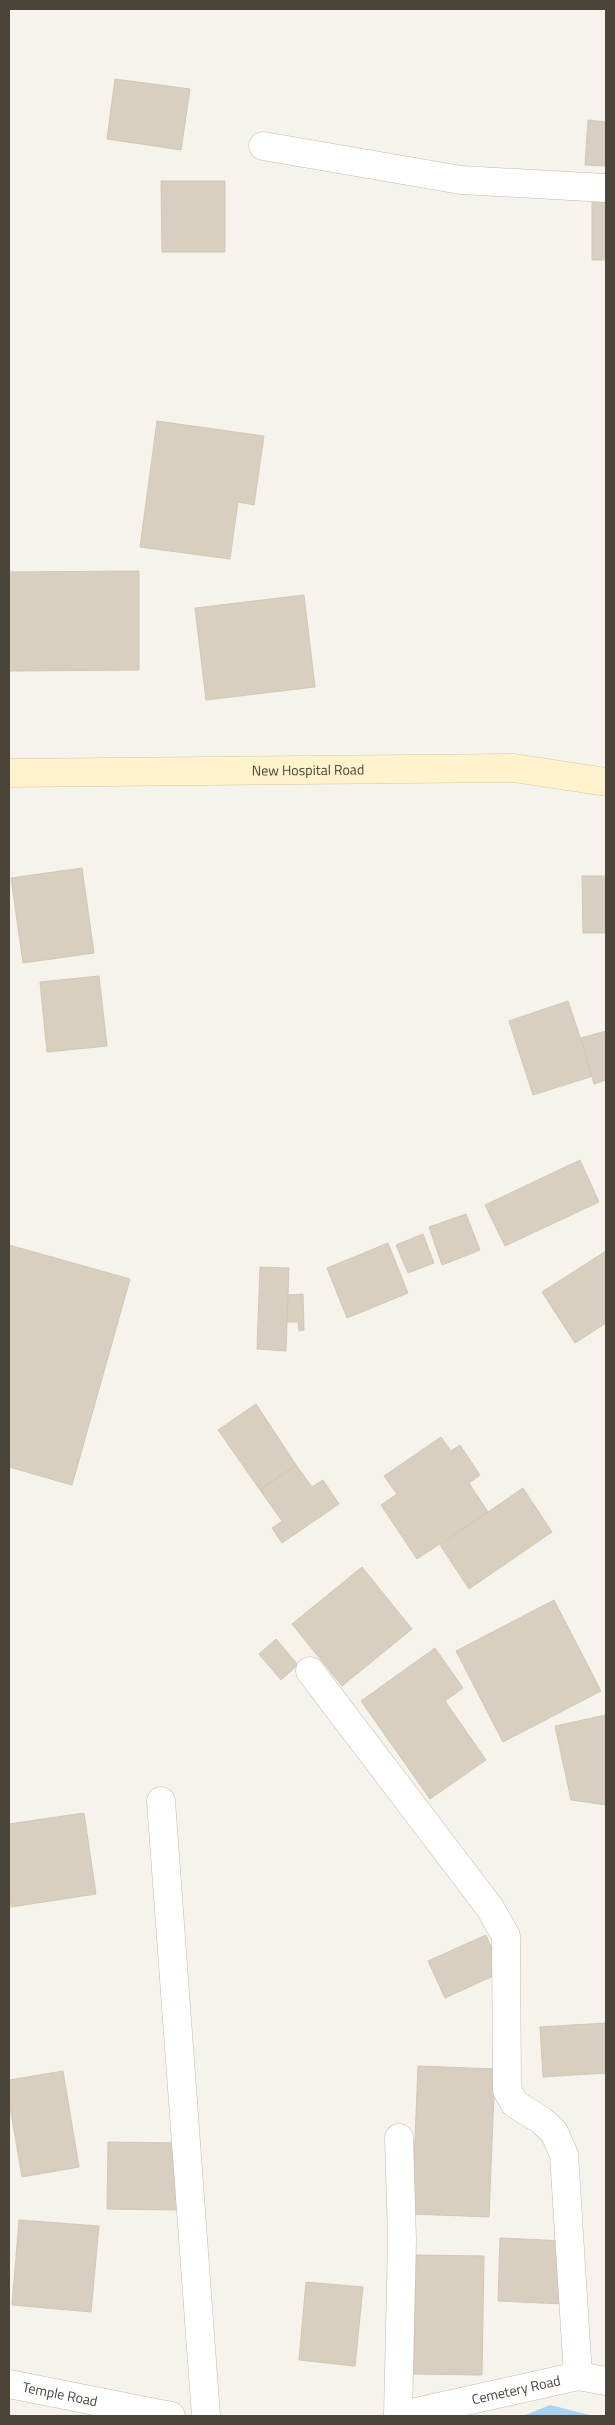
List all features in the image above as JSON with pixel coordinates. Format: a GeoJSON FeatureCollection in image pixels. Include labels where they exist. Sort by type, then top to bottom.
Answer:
{"type":"FeatureCollection","features":[{"type":"Feature","properties":{"kind":"main road","name":"New Hospital Road"},"geometry":{"type":"LineString","coordinates":[[9,773],[514,768],[606,782]]}},
{"type":"Feature","properties":{"kind":"street"},"geometry":{"type":"LineString","coordinates":[[263,146],[461,180],[606,188]]}},
{"type":"Feature","properties":{"kind":"street"},"geometry":{"type":"LineString","coordinates":[[310,1671],[490,1908],[506,1936],[507,2090],[515,2104],[541,2120],[554,2132],[564,2155],[578,2376]]}},
{"type":"Feature","properties":{"kind":"street"},"geometry":{"type":"LineString","coordinates":[[161,1802],[206,2416]]}},
{"type":"Feature","properties":{"kind":"street"},"geometry":{"type":"LineString","coordinates":[[398,2416],[402,2240],[399,2138]]}},
{"type":"Feature","properties":{"kind":"street","name":"Cemetery Road"},"geometry":{"type":"LineString","coordinates":[[398,2416],[578,2376],[606,2381]]}},
{"type":"Feature","properties":{"kind":"street","name":"Temple Road"},"geometry":{"type":"LineString","coordinates":[[9,2384],[171,2416]]}},
{"type":"Feature","properties":{"kind":"water"},"geometry":{"type":"Polygon","coordinates":[[[550,2405],[594,2416],[523,2416],[550,2405]]]}},
{"type":"Feature","properties":{"kind":"building"},"geometry":{"type":"Polygon","coordinates":[[[115,79],[190,89],[181,150],[107,139],[115,79]]]}},
{"type":"Feature","properties":{"kind":"building"},"geometry":{"type":"Polygon","coordinates":[[[588,120],[606,122],[606,166],[585,165],[588,120]]]}},
{"type":"Feature","properties":{"kind":"building"},"geometry":{"type":"Polygon","coordinates":[[[161,181],[225,181],[225,252],[162,252],[161,181]]]}},
{"type":"Feature","properties":{"kind":"building"},"geometry":{"type":"Polygon","coordinates":[[[592,202],[606,202],[606,260],[592,260],[592,202]]]}},
{"type":"Feature","properties":{"kind":"building"},"geometry":{"type":"Polygon","coordinates":[[[157,421],[264,436],[254,505],[238,502],[230,559],[140,547],[157,421]]]}},
{"type":"Feature","properties":{"kind":"building"},"geometry":{"type":"Polygon","coordinates":[[[139,571],[139,670],[9,671],[9,572],[139,571]]]}},
{"type":"Feature","properties":{"kind":"building"},"geometry":{"type":"Polygon","coordinates":[[[304,595],[315,687],[206,700],[195,608],[304,595]]]}},
{"type":"Feature","properties":{"kind":"building"},"geometry":{"type":"Polygon","coordinates":[[[82,868],[94,953],[23,963],[11,878],[82,868]]]}},
{"type":"Feature","properties":{"kind":"building"},"geometry":{"type":"Polygon","coordinates":[[[582,876],[606,876],[606,933],[583,933],[582,876]]]}},
{"type":"Feature","properties":{"kind":"building"},"geometry":{"type":"Polygon","coordinates":[[[99,976],[107,1046],[47,1052],[40,982],[99,976]]]}},
{"type":"Feature","properties":{"kind":"building"},"geometry":{"type":"Polygon","coordinates":[[[568,1001],[593,1076],[533,1095],[509,1021],[568,1001]]]}},
{"type":"Feature","properties":{"kind":"building"},"geometry":{"type":"Polygon","coordinates":[[[606,1031],[606,1080],[594,1084],[581,1038],[606,1031]]]}},
{"type":"Feature","properties":{"kind":"building"},"geometry":{"type":"Polygon","coordinates":[[[580,1160],[599,1202],[505,1246],[485,1205],[580,1160]]]}},
{"type":"Feature","properties":{"kind":"building"},"geometry":{"type":"Polygon","coordinates":[[[466,1214],[480,1250],[442,1265],[429,1227],[466,1214]]]}},
{"type":"Feature","properties":{"kind":"building"},"geometry":{"type":"Polygon","coordinates":[[[423,1234],[434,1263],[408,1273],[396,1245],[423,1234]]]}},
{"type":"Feature","properties":{"kind":"building"},"geometry":{"type":"Polygon","coordinates":[[[388,1243],[408,1293],[347,1318],[327,1268],[388,1243]]]}},
{"type":"Feature","properties":{"kind":"building"},"geometry":{"type":"Polygon","coordinates":[[[9,1245],[130,1279],[72,1485],[9,1467],[9,1245]]]}},
{"type":"Feature","properties":{"kind":"building"},"geometry":{"type":"Polygon","coordinates":[[[606,1251],[606,1323],[575,1343],[542,1292],[606,1251]]]}},
{"type":"Feature","properties":{"kind":"building"},"geometry":{"type":"Polygon","coordinates":[[[260,1267],[289,1268],[286,1351],[257,1349],[260,1267]]]}},
{"type":"Feature","properties":{"kind":"building"},"geometry":{"type":"Polygon","coordinates":[[[303,1294],[304,1330],[299,1331],[298,1322],[287,1322],[288,1295],[303,1294]]]}},
{"type":"Feature","properties":{"kind":"building"},"geometry":{"type":"Polygon","coordinates":[[[256,1404],[296,1465],[260,1490],[218,1430],[256,1404]]]}},
{"type":"Feature","properties":{"kind":"building"},"geometry":{"type":"Polygon","coordinates":[[[441,1437],[451,1451],[460,1445],[480,1475],[469,1483],[488,1512],[417,1559],[381,1505],[397,1494],[384,1476],[441,1437]]]}},
{"type":"Feature","properties":{"kind":"building"},"geometry":{"type":"Polygon","coordinates":[[[296,1465],[312,1487],[323,1480],[339,1504],[282,1543],[272,1528],[282,1521],[260,1490],[296,1465]]]}},
{"type":"Feature","properties":{"kind":"building"},"geometry":{"type":"Polygon","coordinates":[[[523,1488],[552,1532],[469,1589],[440,1545],[523,1488]]]}},
{"type":"Feature","properties":{"kind":"building"},"geometry":{"type":"Polygon","coordinates":[[[362,1567],[412,1629],[342,1686],[292,1624],[362,1567]]]}},
{"type":"Feature","properties":{"kind":"building"},"geometry":{"type":"Polygon","coordinates":[[[554,1600],[601,1691],[503,1742],[456,1651],[554,1600]]]}},
{"type":"Feature","properties":{"kind":"building"},"geometry":{"type":"Polygon","coordinates":[[[276,1639],[298,1665],[281,1680],[259,1654],[276,1639]]]}},
{"type":"Feature","properties":{"kind":"building"},"geometry":{"type":"Polygon","coordinates":[[[435,1648],[463,1688],[445,1701],[486,1760],[430,1799],[361,1701],[435,1648]]]}},
{"type":"Feature","properties":{"kind":"building"},"geometry":{"type":"Polygon","coordinates":[[[606,1715],[606,1805],[571,1800],[555,1726],[606,1715]]]}},
{"type":"Feature","properties":{"kind":"building"},"geometry":{"type":"Polygon","coordinates":[[[84,1813],[96,1894],[11,1907],[9,1891],[9,1824],[84,1813]]]}},
{"type":"Feature","properties":{"kind":"building"},"geometry":{"type":"Polygon","coordinates":[[[486,1935],[502,1972],[445,1998],[428,1961],[486,1935]]]}},
{"type":"Feature","properties":{"kind":"building"},"geometry":{"type":"Polygon","coordinates":[[[606,2023],[606,2073],[543,2077],[540,2027],[606,2023]]]}},
{"type":"Feature","properties":{"kind":"building"},"geometry":{"type":"Polygon","coordinates":[[[418,2066],[495,2069],[489,2217],[412,2214],[418,2066]]]}},
{"type":"Feature","properties":{"kind":"building"},"geometry":{"type":"Polygon","coordinates":[[[63,2071],[79,2167],[22,2177],[9,2101],[9,2080],[63,2071]]]}},
{"type":"Feature","properties":{"kind":"building"},"geometry":{"type":"Polygon","coordinates":[[[108,2142],[178,2143],[178,2210],[107,2209],[108,2142]]]}},
{"type":"Feature","properties":{"kind":"building"},"geometry":{"type":"Polygon","coordinates":[[[19,2220],[99,2226],[91,2312],[12,2305],[19,2220]]]}},
{"type":"Feature","properties":{"kind":"building"},"geometry":{"type":"Polygon","coordinates":[[[500,2238],[566,2241],[564,2304],[498,2301],[500,2238]]]}},
{"type":"Feature","properties":{"kind":"building"},"geometry":{"type":"Polygon","coordinates":[[[416,2255],[484,2256],[482,2375],[414,2374],[416,2255]]]}},
{"type":"Feature","properties":{"kind":"building"},"geometry":{"type":"Polygon","coordinates":[[[306,2282],[363,2287],[355,2366],[299,2360],[306,2282]]]}}]}
